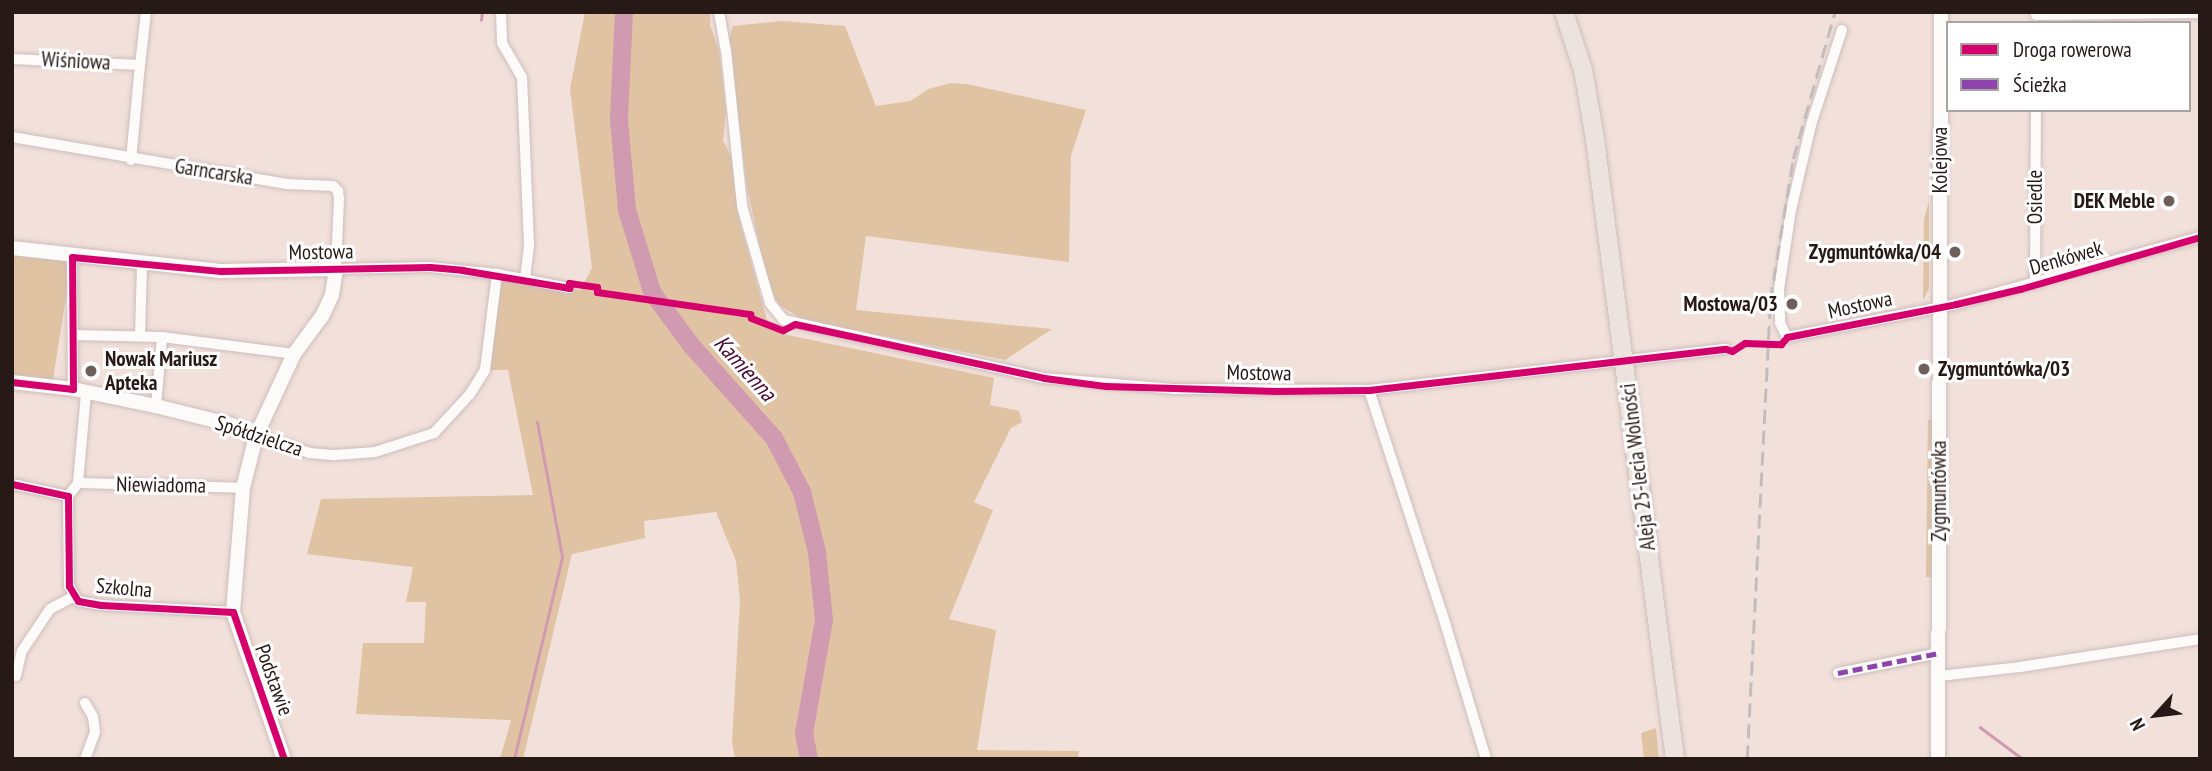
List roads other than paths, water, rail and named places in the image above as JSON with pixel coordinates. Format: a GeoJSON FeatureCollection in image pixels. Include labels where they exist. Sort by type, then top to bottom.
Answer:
{"type":"FeatureCollection","features":[{"type":"Feature","properties":{"kind":"main road","name":"Aleja 25-lecia Wolności"},"geometry":{"type":"LineString","coordinates":[[1564,12],[1583,70],[1595,139],[1626,362],[1675,759]]}},
{"type":"Feature","properties":{"kind":"street","name":"Wiśniowa"},"geometry":{"type":"LineString","coordinates":[[131,160],[146,12]]}},
{"type":"Feature","properties":{"kind":"street"},"geometry":{"type":"LineString","coordinates":[[501,12],[502,43],[522,77],[529,246],[525,278]]}},
{"type":"Feature","properties":{"kind":"street","name":"Mostowa"},"geometry":{"type":"LineString","coordinates":[[719,12],[726,50],[742,206],[770,303],[784,320],[1073,382],[1199,390],[1369,390],[1726,349]]}},
{"type":"Feature","properties":{"kind":"street","name":"Kolejowa"},"geometry":{"type":"LineString","coordinates":[[1940,307],[1941,12]]}},
{"type":"Feature","properties":{"kind":"street"},"geometry":{"type":"LineString","coordinates":[[2036,17],[2200,13]]}},
{"type":"Feature","properties":{"kind":"street","name":"Mostowa"},"geometry":{"type":"LineString","coordinates":[[1842,30],[1811,125],[1791,210],[1779,289],[1780,323],[1787,337],[1940,307]]}},
{"type":"Feature","properties":{"kind":"street","name":"Wiśniowa"},"geometry":{"type":"LineString","coordinates":[[12,59],[140,65]]}},
{"type":"Feature","properties":{"kind":"street","name":"Osiedle"},"geometry":{"type":"LineString","coordinates":[[2035,285],[2036,112]]}},
{"type":"Feature","properties":{"kind":"street","name":"Garncarska"},"geometry":{"type":"LineString","coordinates":[[12,137],[131,160],[287,184],[333,186],[338,191],[339,199],[335,269]]}},
{"type":"Feature","properties":{"kind":"street","name":"Denkówek"},"geometry":{"type":"LineString","coordinates":[[1940,307],[2035,285],[2200,237]]}},
{"type":"Feature","properties":{"kind":"street","name":"Mostowa"},"geometry":{"type":"LineString","coordinates":[[12,248],[72,257],[221,271],[430,267],[525,278],[569,288]]}},
{"type":"Feature","properties":{"kind":"street"},"geometry":{"type":"LineString","coordinates":[[12,484],[68,496],[78,483],[80,391],[73,335],[72,257]]}},
{"type":"Feature","properties":{"kind":"street"},"geometry":{"type":"LineString","coordinates":[[140,336],[142,263]]}},
{"type":"Feature","properties":{"kind":"street"},"geometry":{"type":"LineString","coordinates":[[233,612],[243,488],[256,436],[293,354],[322,316],[332,295],[335,269]]}},
{"type":"Feature","properties":{"kind":"street","name":"Spółdzielcza"},"geometry":{"type":"LineString","coordinates":[[12,382],[80,391],[156,406],[232,425],[267,442],[310,453],[335,455],[385,449],[433,433],[470,394],[485,370],[497,274]]}},
{"type":"Feature","properties":{"kind":"street","name":"Zygmuntówka"},"geometry":{"type":"LineString","coordinates":[[1938,759],[1940,307]]}},
{"type":"Feature","properties":{"kind":"street"},"geometry":{"type":"LineString","coordinates":[[73,335],[162,337],[293,354]]}},
{"type":"Feature","properties":{"kind":"street"},"geometry":{"type":"LineString","coordinates":[[156,406],[162,337]]}},
{"type":"Feature","properties":{"kind":"street"},"geometry":{"type":"LineString","coordinates":[[1369,390],[1486,759]]}},
{"type":"Feature","properties":{"kind":"street","name":"Niewiadoma"},"geometry":{"type":"LineString","coordinates":[[78,483],[243,488]]}},
{"type":"Feature","properties":{"kind":"street","name":"Szkolna"},"geometry":{"type":"LineString","coordinates":[[68,496],[68,577],[74,596],[87,604],[233,612]]}},
{"type":"Feature","properties":{"kind":"street","name":"Szkolna"},"geometry":{"type":"LineString","coordinates":[[16,676],[22,651],[50,609],[65,604],[74,596]]}},
{"type":"Feature","properties":{"kind":"street","name":"Podstawie"},"geometry":{"type":"LineString","coordinates":[[233,612],[284,759]]}},
{"type":"Feature","properties":{"kind":"street"},"geometry":{"type":"LineString","coordinates":[[1938,676],[2020,667],[2200,639]]}},
{"type":"Feature","properties":{"kind":"street"},"geometry":{"type":"LineString","coordinates":[[1838,673],[1939,653]]}},
{"type":"Feature","properties":{"kind":"street"},"geometry":{"type":"LineString","coordinates":[[85,703],[93,717],[95,732],[85,759]]}},
{"type":"Feature","properties":{"kind":"waterway"},"geometry":{"type":"LineString","coordinates":[[481,20],[482,12]]}},
{"type":"Feature","properties":{"kind":"waterway","name":"Kamienna"},"geometry":{"type":"LineString","coordinates":[[624,12],[619,120],[627,210],[652,292],[691,345],[774,438],[802,492],[817,552],[824,620],[804,733],[809,759]]}},
{"type":"Feature","properties":{"kind":"waterway"},"geometry":{"type":"LineString","coordinates":[[514,759],[562,557],[537,422]]}},
{"type":"Feature","properties":{"kind":"waterway"},"geometry":{"type":"LineString","coordinates":[[1980,727],[2023,759]]}},
{"type":"Feature","properties":{"kind":"railway"},"geometry":{"type":"LineString","coordinates":[[1747,759],[1770,301],[1793,159],[1835,12]]}},
{"type":"Feature","properties":{"kind":"place","name":"DEK Meble"},"geometry":{"type":"Point","coordinates":[2169,201]}},
{"type":"Feature","properties":{"kind":"place","name":"Zygmuntówka/04"},"geometry":{"type":"Point","coordinates":[1955,252]}},
{"type":"Feature","properties":{"kind":"place","name":"Mostowa/03"},"geometry":{"type":"Point","coordinates":[1792,304]}},
{"type":"Feature","properties":{"kind":"place","name":"Zygmuntówka/03"},"geometry":{"type":"Point","coordinates":[1924,369]}},
{"type":"Feature","properties":{"kind":"place","name":"Nowak Mariusz Apteka"},"geometry":{"type":"Point","coordinates":[91,371]}}]}
